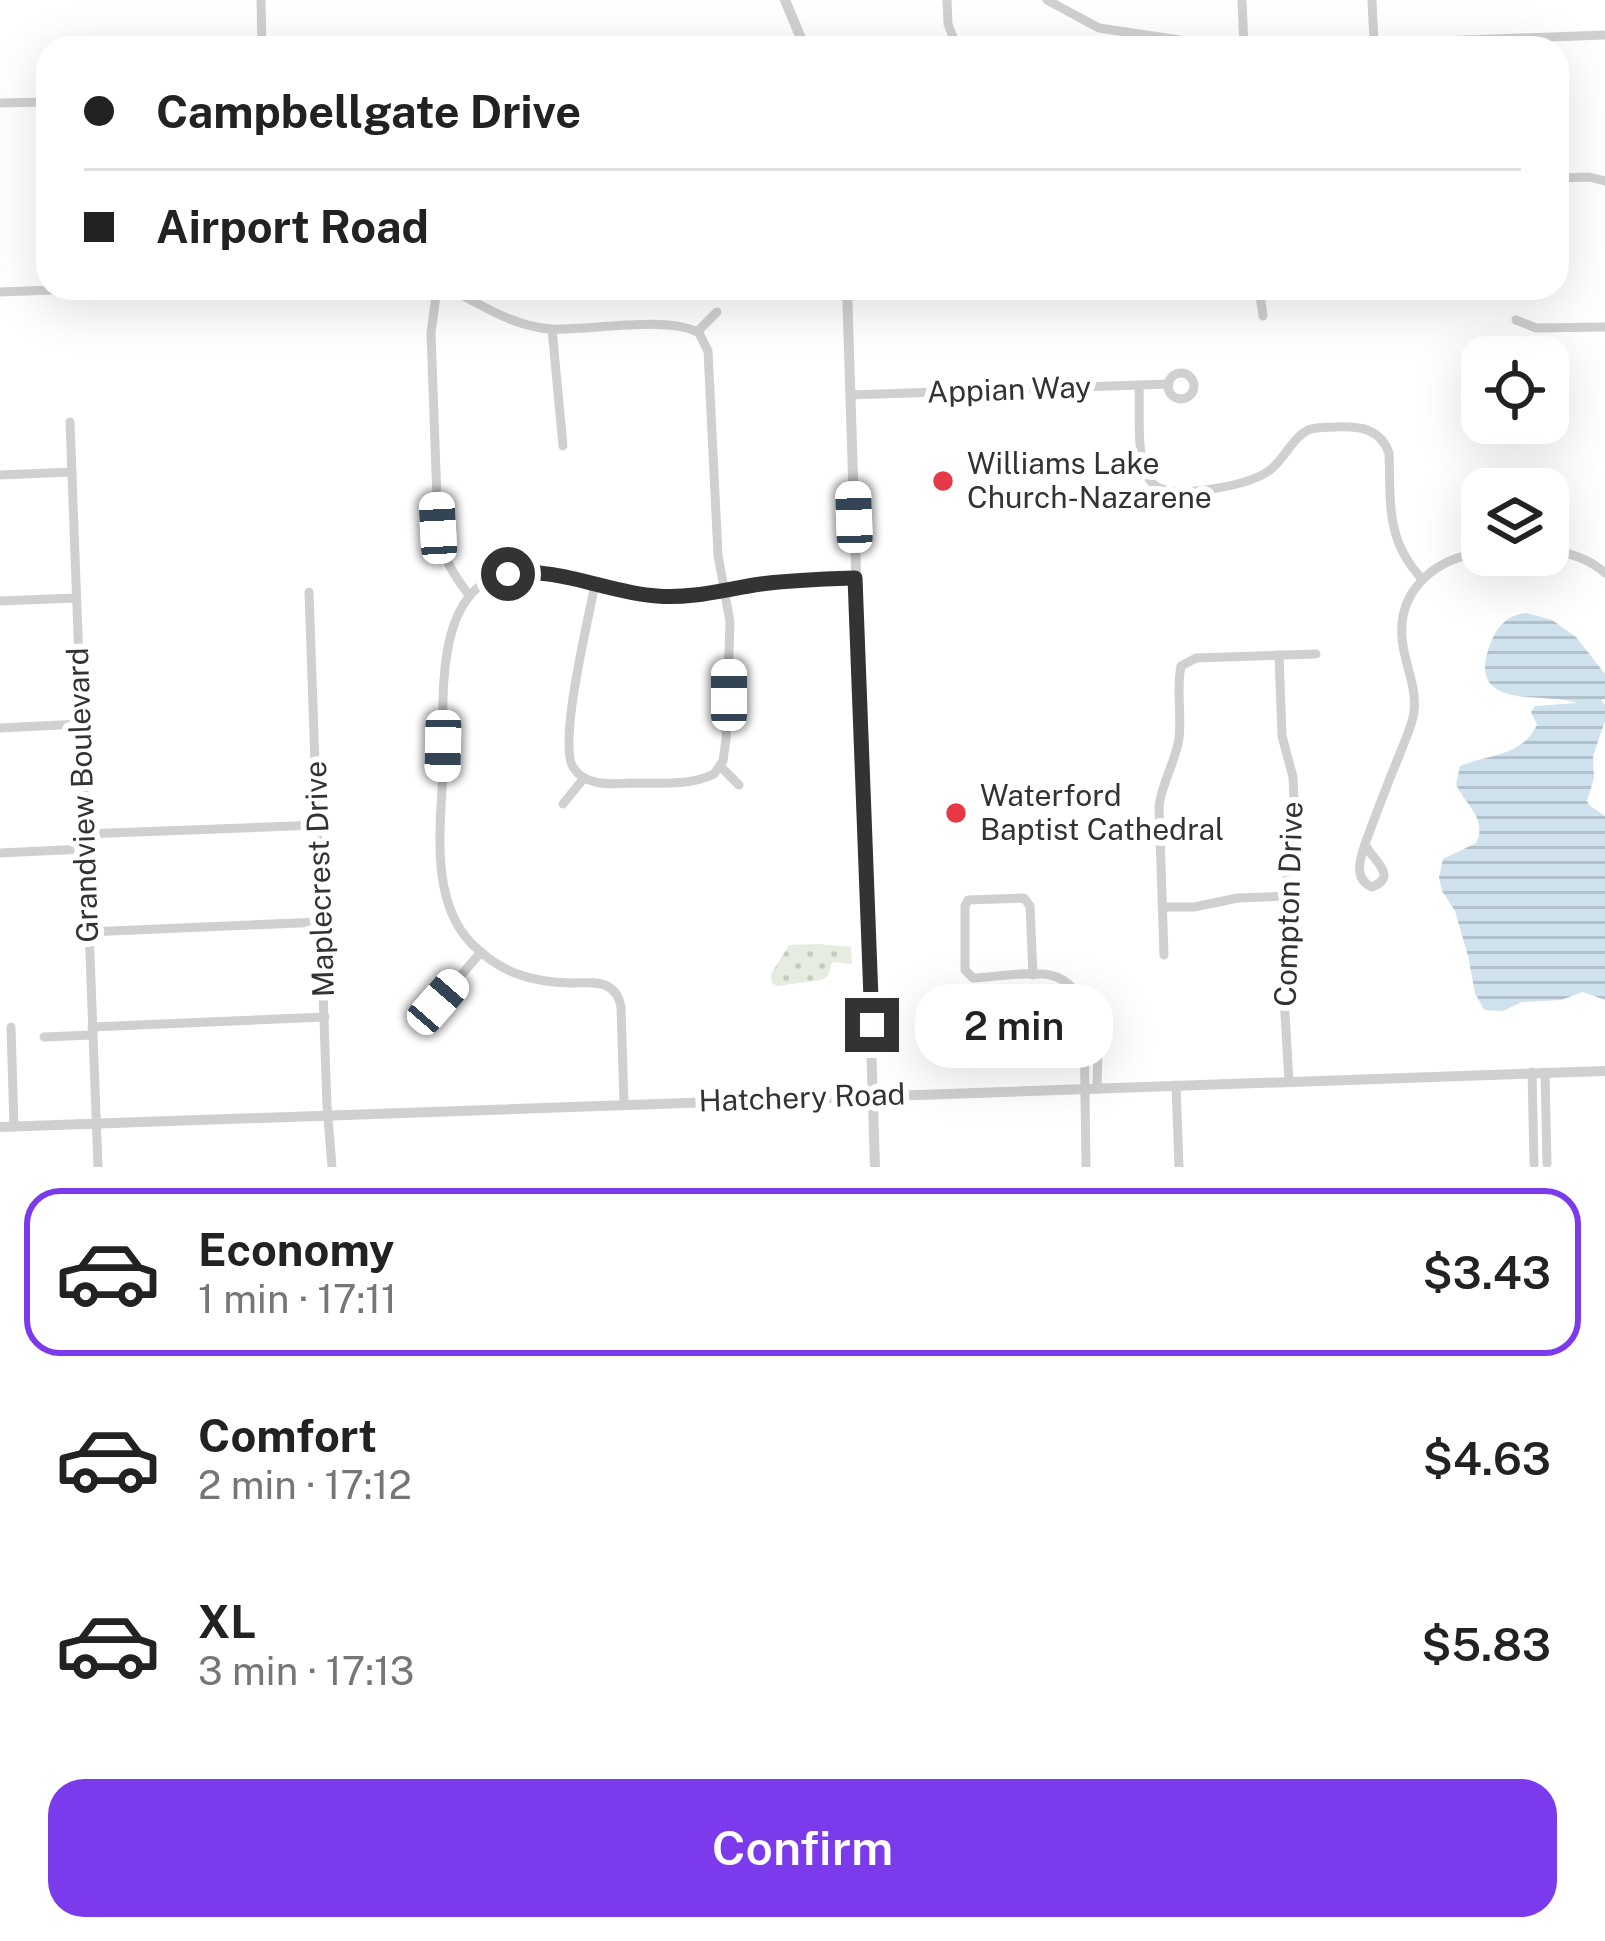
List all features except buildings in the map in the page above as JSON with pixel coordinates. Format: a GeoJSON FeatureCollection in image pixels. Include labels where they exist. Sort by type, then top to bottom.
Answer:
{"type":"FeatureCollection","features":[{"type":"Feature","properties":{"kind":"street"},"geometry":{"type":"LineString","coordinates":[[261,0],[262,36]]}},
{"type":"Feature","properties":{"kind":"street"},"geometry":{"type":"LineString","coordinates":[[784,0],[800,36]]}},
{"type":"Feature","properties":{"kind":"street"},"geometry":{"type":"LineString","coordinates":[[947,0],[952,36]]}},
{"type":"Feature","properties":{"kind":"street"},"geometry":{"type":"LineString","coordinates":[[1047,0],[1099,28],[1153,36]]}},
{"type":"Feature","properties":{"kind":"street"},"geometry":{"type":"LineString","coordinates":[[1242,0],[1244,36]]}},
{"type":"Feature","properties":{"kind":"street"},"geometry":{"type":"LineString","coordinates":[[1372,0],[1376,36]]}},
{"type":"Feature","properties":{"kind":"street"},"geometry":{"type":"LineString","coordinates":[[1569,36],[1605,35]]}},
{"type":"Feature","properties":{"kind":"street"},"geometry":{"type":"LineString","coordinates":[[0,103],[36,102]]}},
{"type":"Feature","properties":{"kind":"street"},"geometry":{"type":"LineString","coordinates":[[1569,178],[1605,181]]}},
{"type":"Feature","properties":{"kind":"street"},"geometry":{"type":"LineString","coordinates":[[0,292],[36,291]]}},
{"type":"Feature","properties":{"kind":"street"},"geometry":{"type":"LineString","coordinates":[[435,300],[431,333],[438,528],[450,571],[469,595]]}},
{"type":"Feature","properties":{"kind":"street"},"geometry":{"type":"LineString","coordinates":[[473,300],[527,326],[678,325],[697,332],[708,351],[712,463],[730,622],[723,761],[707,778],[605,784],[573,769],[569,744],[575,681],[595,584]]}},
{"type":"Feature","properties":{"kind":"street"},"geometry":{"type":"LineString","coordinates":[[847,300],[875,1167]]}},
{"type":"Feature","properties":{"kind":"street"},"geometry":{"type":"LineString","coordinates":[[1261,300],[1263,316]]}},
{"type":"Feature","properties":{"kind":"street"},"geometry":{"type":"LineString","coordinates":[[697,332],[716,312]]}},
{"type":"Feature","properties":{"kind":"street"},"geometry":{"type":"LineString","coordinates":[[1516,320],[1536,328],[1605,327]]}},
{"type":"Feature","properties":{"kind":"street"},"geometry":{"type":"LineString","coordinates":[[552,329],[563,446]]}},
{"type":"Feature","properties":{"kind":"street","name":"Appian Way"},"geometry":{"type":"LineString","coordinates":[[850,395],[1169,384]]}},
{"type":"Feature","properties":{"kind":"street"},"geometry":{"type":"LineString","coordinates":[[1139,385],[1144,471],[1163,490],[1246,483],[1271,470],[1309,430],[1361,427],[1377,434],[1389,453],[1393,533],[1422,579]]}},
{"type":"Feature","properties":{"kind":"street","name":"Grandview Boulevard"},"geometry":{"type":"LineString","coordinates":[[70,422],[98,1167]]}},
{"type":"Feature","properties":{"kind":"street"},"geometry":{"type":"LineString","coordinates":[[0,475],[72,472]]}},
{"type":"Feature","properties":{"kind":"street"},"geometry":{"type":"LineString","coordinates":[[1569,553],[1605,573]]}},
{"type":"Feature","properties":{"kind":"street"},"geometry":{"type":"LineString","coordinates":[[1365,844],[1414,717],[1415,690],[1401,634],[1409,598],[1434,568],[1461,555]]}},
{"type":"Feature","properties":{"kind":"street"},"geometry":{"type":"LineString","coordinates":[[625,1104],[621,1007],[613,989],[602,983],[562,982],[498,967],[463,934],[448,906],[442,858],[446,655],[454,620],[469,595],[482,585],[520,572],[656,596],[855,578]]}},
{"type":"Feature","properties":{"kind":"street","name":"Maplecrest Drive"},"geometry":{"type":"LineString","coordinates":[[309,592],[332,1167]]}},
{"type":"Feature","properties":{"kind":"street"},"geometry":{"type":"LineString","coordinates":[[0,601],[76,598]]}},
{"type":"Feature","properties":{"kind":"street"},"geometry":{"type":"LineString","coordinates":[[1164,955],[1159,806],[1179,737],[1181,666],[1196,658],[1316,654]]}},
{"type":"Feature","properties":{"kind":"street","name":"Compton Drive"},"geometry":{"type":"LineString","coordinates":[[1279,655],[1282,736],[1293,777],[1295,824],[1288,855],[1291,952],[1285,998],[1289,1082]]}},
{"type":"Feature","properties":{"kind":"street"},"geometry":{"type":"LineString","coordinates":[[0,728],[80,724]]}},
{"type":"Feature","properties":{"kind":"street"},"geometry":{"type":"LineString","coordinates":[[720,766],[739,785]]}},
{"type":"Feature","properties":{"kind":"street"},"geometry":{"type":"LineString","coordinates":[[563,804],[584,778]]}},
{"type":"Feature","properties":{"kind":"street"},"geometry":{"type":"LineString","coordinates":[[84,835],[318,825]]}},
{"type":"Feature","properties":{"kind":"street"},"geometry":{"type":"LineString","coordinates":[[0,854],[84,849]]}},
{"type":"Feature","properties":{"kind":"street"},"geometry":{"type":"LineString","coordinates":[[1162,907],[1288,896]]}},
{"type":"Feature","properties":{"kind":"street"},"geometry":{"type":"LineString","coordinates":[[1033,975],[1030,906],[1024,898],[968,901],[965,970],[973,978],[1033,975],[1049,974],[1072,988],[1091,1011],[1095,1022],[1086,1167]]}},
{"type":"Feature","properties":{"kind":"street"},"geometry":{"type":"LineString","coordinates":[[88,932],[321,922]]}},
{"type":"Feature","properties":{"kind":"street"},"geometry":{"type":"LineString","coordinates":[[438,1002],[481,952]]}},
{"type":"Feature","properties":{"kind":"street"},"geometry":{"type":"LineString","coordinates":[[44,1037],[325,1017]]}},
{"type":"Feature","properties":{"kind":"street"},"geometry":{"type":"LineString","coordinates":[[11,1027],[14,1126]]}},
{"type":"Feature","properties":{"kind":"street","name":"Hatchery Road"},"geometry":{"type":"LineString","coordinates":[[0,1127],[1605,1071]]}},
{"type":"Feature","properties":{"kind":"street"},"geometry":{"type":"LineString","coordinates":[[1538,1072],[1547,1164]]}},
{"type":"Feature","properties":{"kind":"street"},"geometry":{"type":"LineString","coordinates":[[1534,1164],[1538,1072]]}},
{"type":"Feature","properties":{"kind":"street"},"geometry":{"type":"LineString","coordinates":[[1176,1085],[1179,1167]]}},
{"type":"Feature","properties":{"kind":"shaded area"},"geometry":{"type":"Polygon","coordinates":[[[789,945],[851,947],[852,964],[832,962],[828,976],[821,980],[772,983],[771,974],[789,945]]]}},
{"type":"Feature","properties":{"kind":"water"},"geometry":{"type":"Polygon","coordinates":[[[1526,613],[1552,620],[1576,637],[1605,674],[1605,699],[1601,700],[1605,721],[1593,756],[1594,778],[1587,801],[1605,816],[1605,1000],[1583,992],[1561,1000],[1522,1002],[1503,1011],[1484,1010],[1475,993],[1455,911],[1439,877],[1443,859],[1476,843],[1479,834],[1478,820],[1456,784],[1460,766],[1522,743],[1537,725],[1531,712],[1535,706],[1577,703],[1510,694],[1496,689],[1488,679],[1485,664],[1494,636],[1509,619],[1526,613]]]}},
{"type":"Feature","properties":{"kind":"place","name":"Williams Lake Church-Nazarene"},"geometry":{"type":"Point","coordinates":[943,481]}},
{"type":"Feature","properties":{"kind":"place","name":"Waterford Baptist Cathedral"},"geometry":{"type":"Point","coordinates":[956,813]}},
{"type":"Feature","properties":{"kind":"route"},"geometry":{"type":"LineString","coordinates":[[508,574],[536,572],[656,596],[855,578],[872,1025]]}}]}
